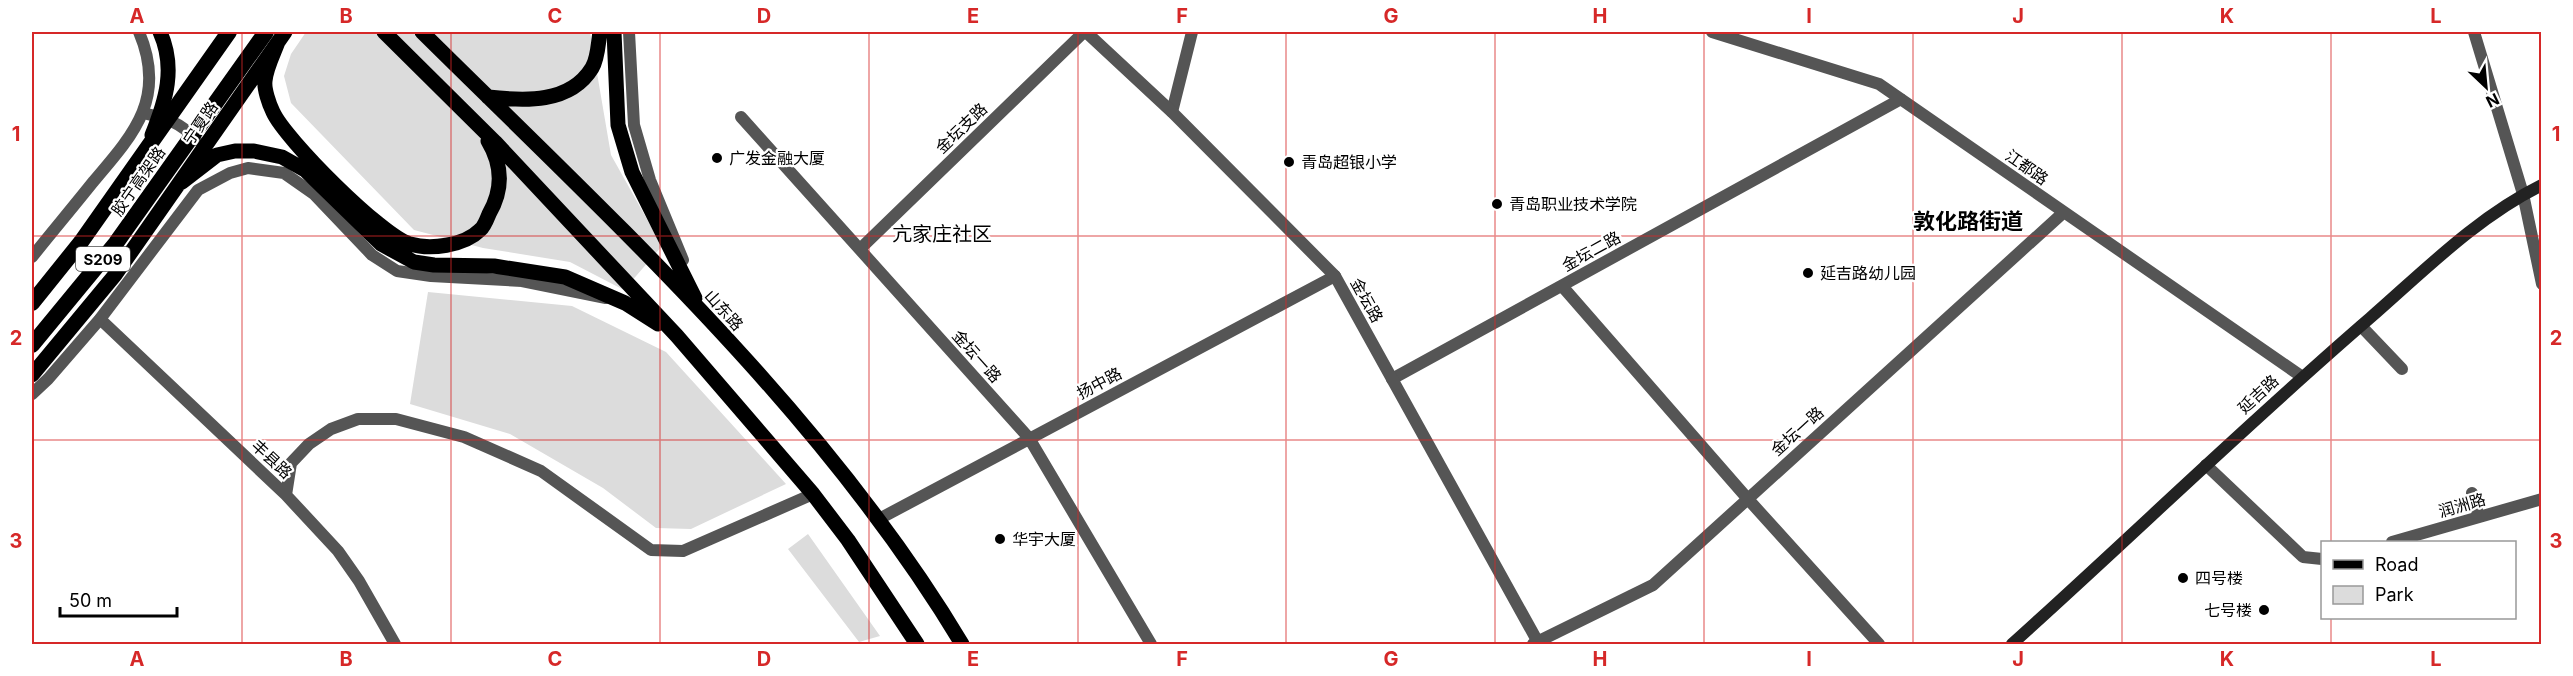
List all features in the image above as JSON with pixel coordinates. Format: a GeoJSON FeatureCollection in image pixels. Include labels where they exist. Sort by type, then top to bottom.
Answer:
{"type":"FeatureCollection","features":[{"type":"Feature","properties":{"kind":"highway","name":"胶宁高架路"},"geometry":{"type":"LineString","coordinates":[[32,303],[81,242],[228,32]]}},
{"type":"Feature","properties":{"kind":"highway","name":"胶宁高架路"},"geometry":{"type":"LineString","coordinates":[[32,345],[116,243],[169,169],[276,35]]}},
{"type":"Feature","properties":{"kind":"main road"},"geometry":{"type":"LineString","coordinates":[[147,149],[168,89],[166,47],[160,32]]}},
{"type":"Feature","properties":{"kind":"main road"},"geometry":{"type":"LineString","coordinates":[[384,32],[479,126],[677,336],[813,494],[848,540],[918,645]]}},
{"type":"Feature","properties":{"kind":"main road","name":"山东路"},"geometry":{"type":"LineString","coordinates":[[422,32],[702,312],[842,471],[879,519],[962,645]]}},
{"type":"Feature","properties":{"kind":"main road"},"geometry":{"type":"LineString","coordinates":[[488,97],[541,100],[579,84],[592,68],[597,54],[600,32]]}},
{"type":"Feature","properties":{"kind":"main road"},"geometry":{"type":"LineString","coordinates":[[614,32],[618,125],[632,172],[702,312]]}},
{"type":"Feature","properties":{"kind":"main road"},"geometry":{"type":"LineString","coordinates":[[276,35],[265,81],[273,113],[285,131],[308,156],[392,236],[410,244],[428,247],[464,240],[480,230],[496,201],[501,185],[495,153],[479,126]]}},
{"type":"Feature","properties":{"kind":"main road","name":"宁夏路"},"geometry":{"type":"LineString","coordinates":[[32,375],[115,275],[182,182],[276,35]]}},
{"type":"Feature","properties":{"kind":"main road"},"geometry":{"type":"LineString","coordinates":[[182,182],[217,155],[235,151],[254,151],[282,158],[304,170],[381,244],[414,262],[434,265],[494,266],[565,277],[615,299],[677,336]]}},
{"type":"Feature","properties":{"kind":"main road","name":"延吉路"},"geometry":{"type":"LineString","coordinates":[[2012,645],[2301,376],[2480,223],[2523,194],[2541,185]]}},
{"type":"Feature","properties":{"kind":"street"},"geometry":{"type":"LineString","coordinates":[[32,256],[131,137],[143,113],[150,74],[147,53],[139,32]]}},
{"type":"Feature","properties":{"kind":"street"},"geometry":{"type":"LineString","coordinates":[[629,32],[634,125],[650,180],[702,312]]}},
{"type":"Feature","properties":{"kind":"street","name":"金坛路"},"geometry":{"type":"LineString","coordinates":[[1085,32],[1172,112],[1335,276],[1537,644]]}},
{"type":"Feature","properties":{"kind":"street","name":"金坛支路"},"geometry":{"type":"LineString","coordinates":[[860,249],[1085,32]]}},
{"type":"Feature","properties":{"kind":"street"},"geometry":{"type":"LineString","coordinates":[[1172,112],[1192,32]]}},
{"type":"Feature","properties":{"kind":"street","name":"江都路"},"geometry":{"type":"LineString","coordinates":[[1712,32],[1879,84],[2301,376]]}},
{"type":"Feature","properties":{"kind":"street"},"geometry":{"type":"LineString","coordinates":[[2474,32],[2523,194],[2541,284]]}},
{"type":"Feature","properties":{"kind":"street","name":"金坛二路"},"geometry":{"type":"LineString","coordinates":[[1392,379],[1900,99]]}},
{"type":"Feature","properties":{"kind":"street"},"geometry":{"type":"LineString","coordinates":[[143,113],[174,121],[187,129],[207,155],[213,182]]}},
{"type":"Feature","properties":{"kind":"street","name":"金坛一路"},"geometry":{"type":"LineString","coordinates":[[741,117],[1029,438],[1151,645]]}},
{"type":"Feature","properties":{"kind":"street"},"geometry":{"type":"LineString","coordinates":[[32,394],[100,319],[198,190],[248,168],[284,173],[314,194],[372,255],[397,271],[431,276],[522,281],[585,296],[615,299]]}},
{"type":"Feature","properties":{"kind":"street","name":"金坛一路"},"geometry":{"type":"LineString","coordinates":[[1537,644],[1653,585],[1746,498],[2064,212]]}},
{"type":"Feature","properties":{"kind":"street","name":"扬中路"},"geometry":{"type":"LineString","coordinates":[[879,519],[1335,276]]}},
{"type":"Feature","properties":{"kind":"street"},"geometry":{"type":"LineString","coordinates":[[1562,286],[1746,498],[1878,645]]}},
{"type":"Feature","properties":{"kind":"street","name":"丰县路"},"geometry":{"type":"LineString","coordinates":[[100,319],[286,495],[338,551],[359,581],[395,645]]}},
{"type":"Feature","properties":{"kind":"street"},"geometry":{"type":"LineString","coordinates":[[2361,326],[2402,369]]}},
{"type":"Feature","properties":{"kind":"street"},"geometry":{"type":"LineString","coordinates":[[286,495],[291,464],[309,444],[331,429],[358,419],[396,419],[464,437],[541,471],[651,550],[683,551],[813,494]]}},
{"type":"Feature","properties":{"kind":"street"},"geometry":{"type":"LineString","coordinates":[[2206,465],[2303,556],[2321,559]]}},
{"type":"Feature","properties":{"kind":"street"},"geometry":{"type":"LineString","coordinates":[[2472,494],[2479,517]]}},
{"type":"Feature","properties":{"kind":"street","name":"润洲路"},"geometry":{"type":"LineString","coordinates":[[2399,541],[2541,499]]}},
{"type":"Feature","properties":{"kind":"green space"},"geometry":{"type":"Polygon","coordinates":[[[306,32],[590,32],[611,155],[662,246],[624,290],[570,262],[483,248],[414,230],[291,103],[284,76],[291,54],[306,32]]]}},
{"type":"Feature","properties":{"kind":"green space"},"geometry":{"type":"Polygon","coordinates":[[[428,292],[572,306],[666,352],[786,484],[691,529],[656,528],[603,488],[510,434],[410,404],[428,292]]]}},
{"type":"Feature","properties":{"kind":"green space"},"geometry":{"type":"Polygon","coordinates":[[[808,534],[880,636],[859,642],[788,549],[808,534]]]}},
{"type":"Feature","properties":{"kind":"place","name":"广发金融大厦"},"geometry":{"type":"Point","coordinates":[717,158]}},
{"type":"Feature","properties":{"kind":"place","name":"青岛超银小学"},"geometry":{"type":"Point","coordinates":[1289,162]}},
{"type":"Feature","properties":{"kind":"place","name":"青岛职业技术学院"},"geometry":{"type":"Point","coordinates":[1497,204]}},
{"type":"Feature","properties":{"kind":"place","name":"延吉路幼儿园"},"geometry":{"type":"Point","coordinates":[1808,273]}},
{"type":"Feature","properties":{"kind":"place","name":"华宇大厦"},"geometry":{"type":"Point","coordinates":[1000,539]}},
{"type":"Feature","properties":{"kind":"place","name":"四号楼"},"geometry":{"type":"Point","coordinates":[2183,578]}},
{"type":"Feature","properties":{"kind":"place","name":"七号楼"},"geometry":{"type":"Point","coordinates":[2264,610]}},
{"type":"Feature","properties":{"kind":"district","name":"敦化路街道"},"geometry":{"type":"Point","coordinates":[1968,221]}},
{"type":"Feature","properties":{"kind":"district","name":"亢家庄社区"},"geometry":{"type":"Point","coordinates":[942,234]}}]}
